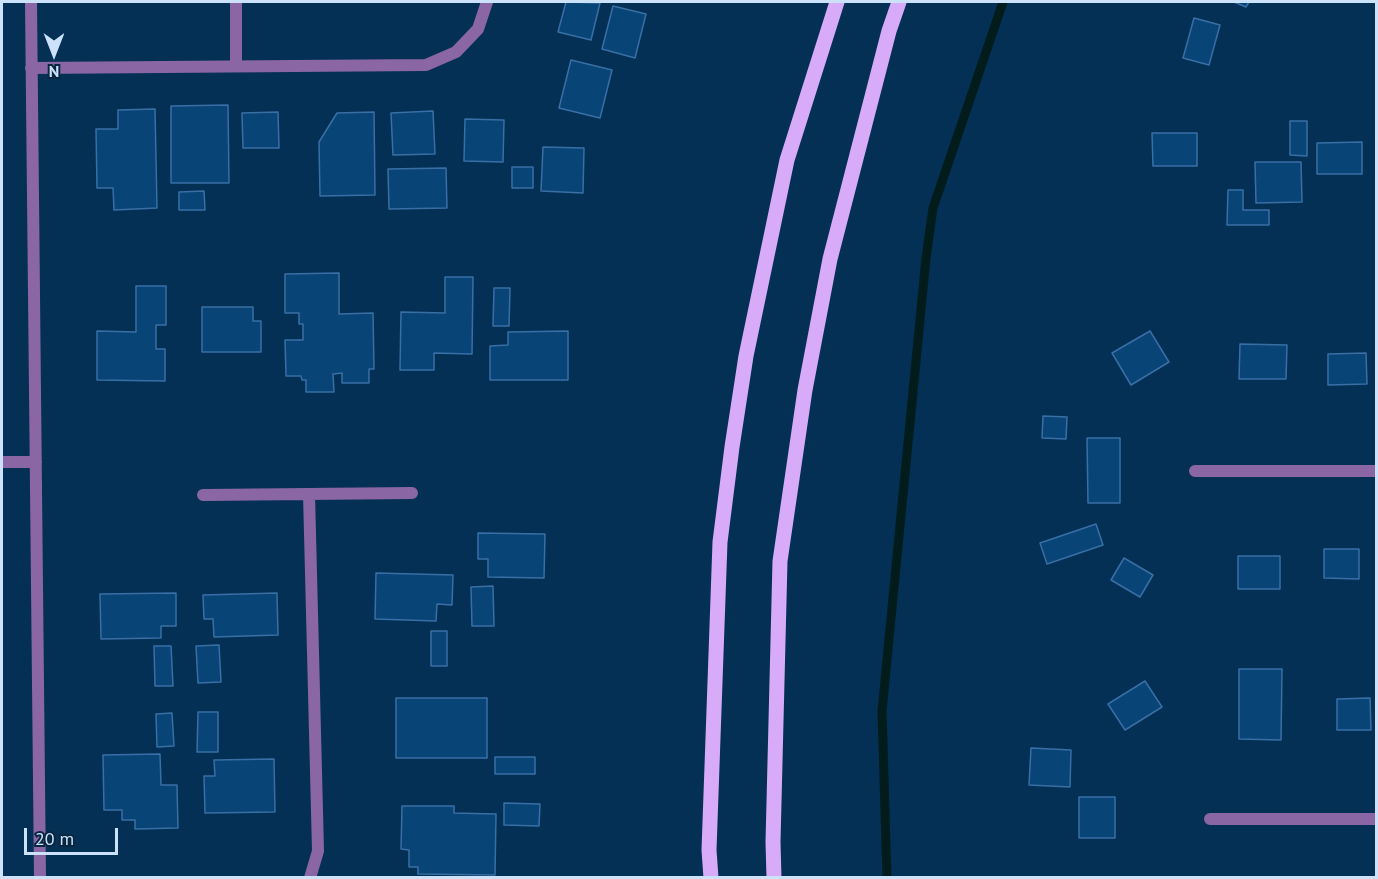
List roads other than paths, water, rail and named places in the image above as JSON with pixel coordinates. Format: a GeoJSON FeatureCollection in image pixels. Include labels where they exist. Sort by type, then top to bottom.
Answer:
{"type":"FeatureCollection","features":[{"type":"Feature","properties":{"kind":"main road"},"geometry":{"type":"LineString","coordinates":[[711,878],[709,850],[720,542],[732,447],[746,356],[787,160],[837,2]]}},
{"type":"Feature","properties":{"kind":"main road"},"geometry":{"type":"LineString","coordinates":[[774,878],[772,842],[781,550],[805,390],[833,241],[899,2]]}},
{"type":"Feature","properties":{"kind":"street"},"geometry":{"type":"LineString","coordinates":[[31,2],[40,878]]}},
{"type":"Feature","properties":{"kind":"street"},"geometry":{"type":"LineString","coordinates":[[236,2],[237,66]]}},
{"type":"Feature","properties":{"kind":"street"},"geometry":{"type":"LineString","coordinates":[[31,68],[426,65],[456,52],[478,29],[487,2]]}},
{"type":"Feature","properties":{"kind":"street"},"geometry":{"type":"LineString","coordinates":[[2,462],[36,462]]}},
{"type":"Feature","properties":{"kind":"street"},"geometry":{"type":"LineString","coordinates":[[1195,471],[1377,471]]}},
{"type":"Feature","properties":{"kind":"street"},"geometry":{"type":"LineString","coordinates":[[203,495],[412,493]]}},
{"type":"Feature","properties":{"kind":"street"},"geometry":{"type":"LineString","coordinates":[[309,494],[318,851],[310,878]]}},
{"type":"Feature","properties":{"kind":"street"},"geometry":{"type":"LineString","coordinates":[[1210,819],[1377,819]]}},
{"type":"Feature","properties":{"kind":"waterway"},"geometry":{"type":"LineString","coordinates":[[887,878],[882,711],[926,258],[933,208],[1003,2]]}}]}
